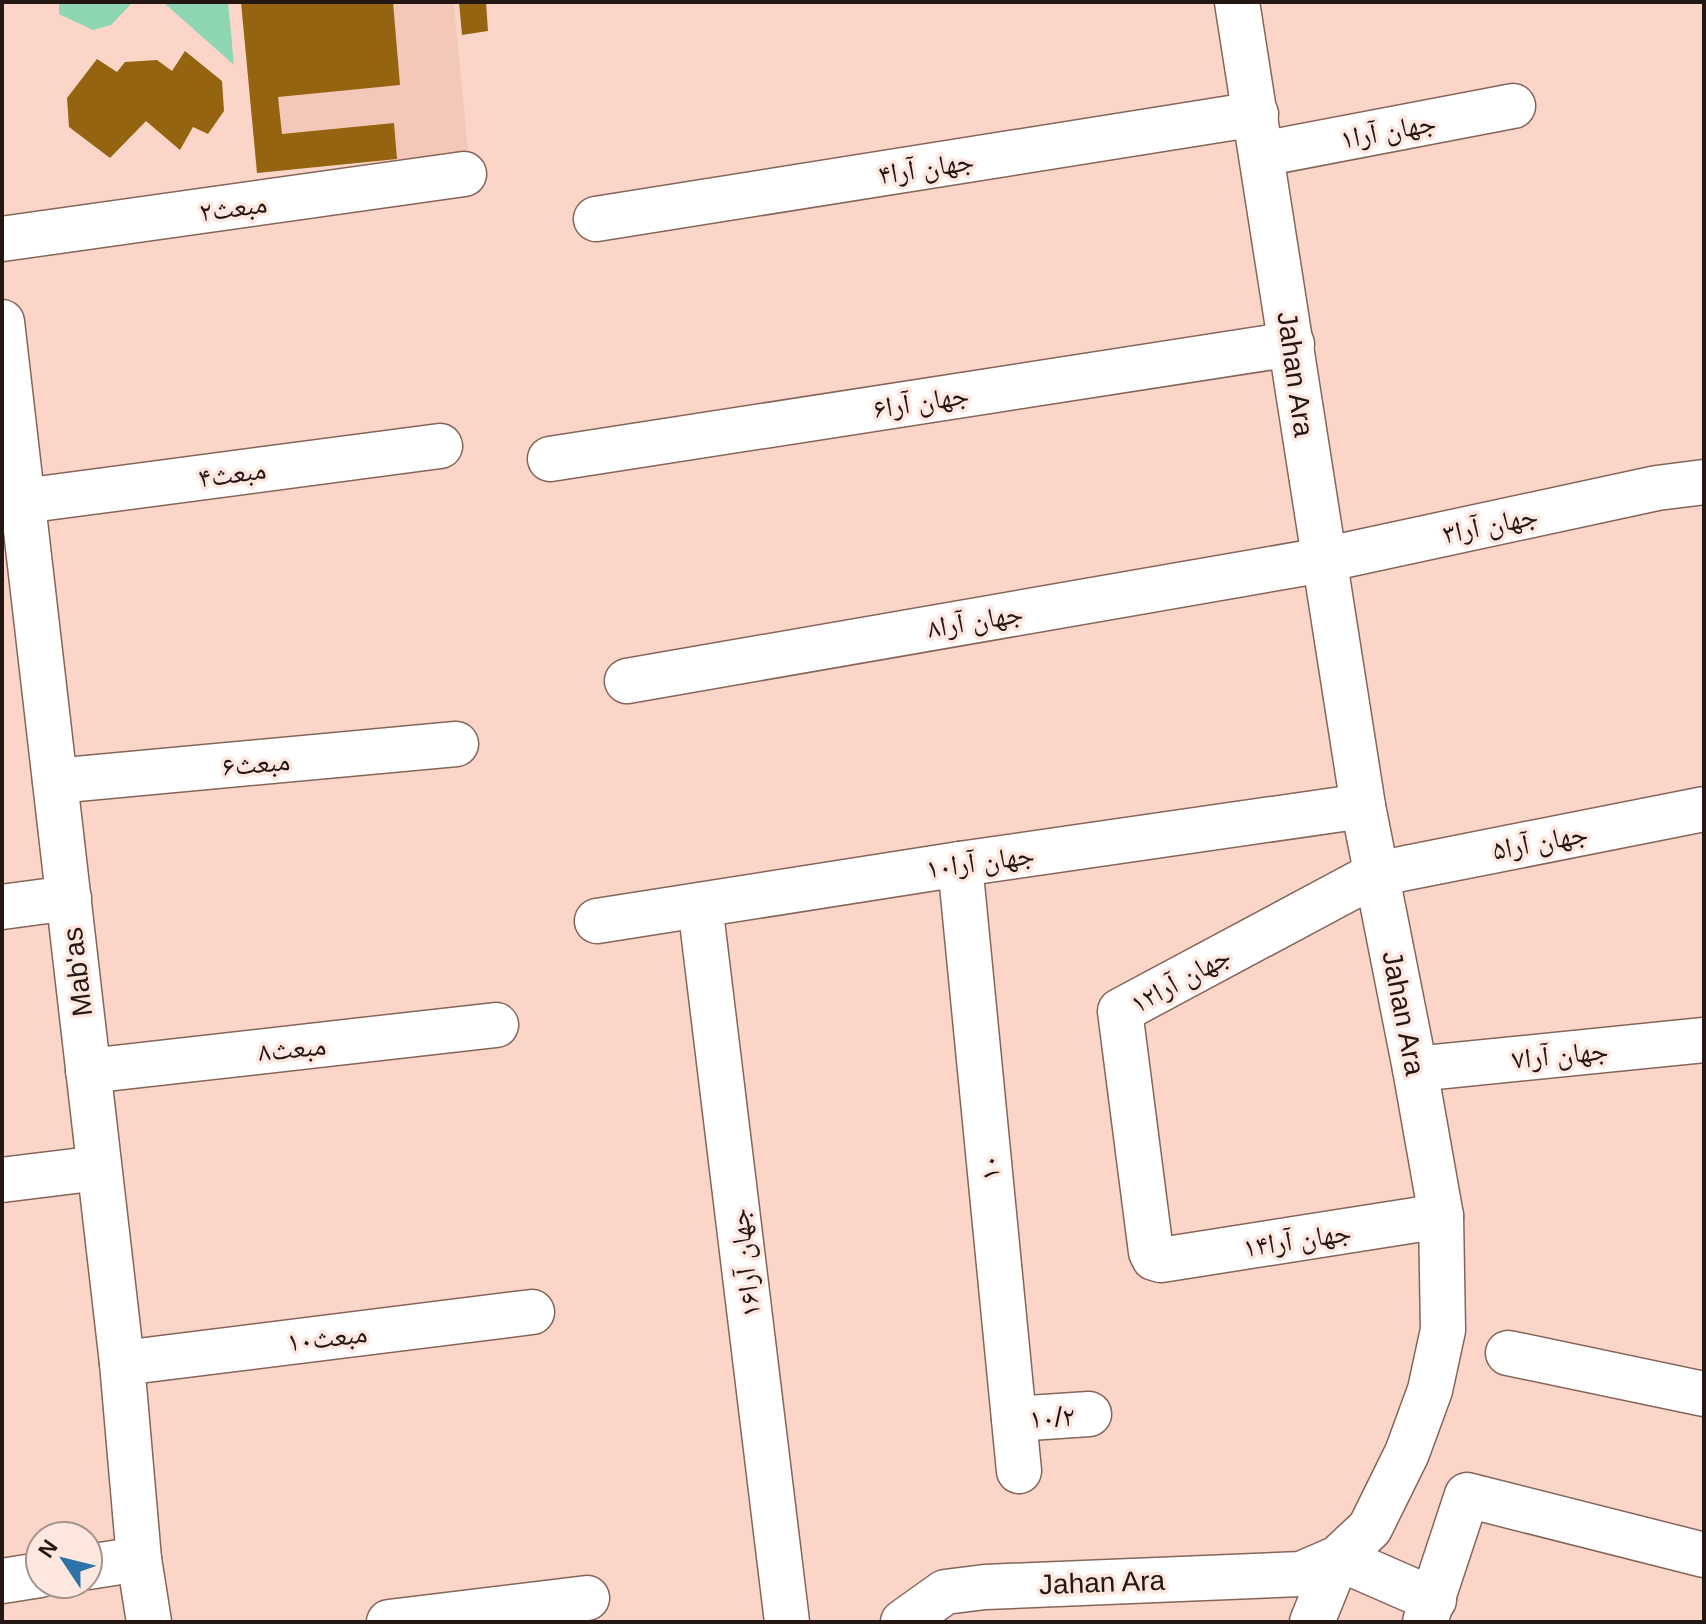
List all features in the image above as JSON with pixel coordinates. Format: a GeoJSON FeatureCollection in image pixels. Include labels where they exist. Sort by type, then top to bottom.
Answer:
{"type":"FeatureCollection","features":[{"type":"Feature","properties":{"kind":"street","name":"Jahan Ara"},"geometry":{"type":"LineString","coordinates":[[903,1622],[945,1592],[985,1587],[1301,1574],[1338,1558],[1370,1528],[1407,1453],[1430,1390],[1443,1330],[1441,1216],[1363,806],[1237,2]]}},
{"type":"Feature","properties":{"kind":"street","name":"جهان آرا۱"},"geometry":{"type":"LineString","coordinates":[[1259,134],[1513,106]]}},
{"type":"Feature","properties":{"kind":"street","name":"جهان آرا۴"},"geometry":{"type":"LineString","coordinates":[[596,219],[1259,134]]}},
{"type":"Feature","properties":{"kind":"street","name":"مبعث۲"},"geometry":{"type":"LineString","coordinates":[[2,239],[464,174]]}},
{"type":"Feature","properties":{"kind":"street","name":"Mab'as"},"geometry":{"type":"LineString","coordinates":[[2,322],[23,501],[17,584],[55,781],[122,1363],[139,1559],[149,1622]]}},
{"type":"Feature","properties":{"kind":"street","name":"جهان آرا۶"},"geometry":{"type":"LineString","coordinates":[[550,459],[1292,344]]}},
{"type":"Feature","properties":{"kind":"street","name":"مبعث۴"},"geometry":{"type":"LineString","coordinates":[[23,501],[440,446]]}},
{"type":"Feature","properties":{"kind":"street","name":"جهان آرا۳"},"geometry":{"type":"LineString","coordinates":[[1323,560],[1657,488],[1704,482]]}},
{"type":"Feature","properties":{"kind":"street","name":"جهان آرا۸"},"geometry":{"type":"LineString","coordinates":[[627,681],[1323,560]]}},
{"type":"Feature","properties":{"kind":"street","name":"مبعث۶"},"geometry":{"type":"LineString","coordinates":[[55,781],[456,744]]}},
{"type":"Feature","properties":{"kind":"street","name":"جهان آرا۱۰"},"geometry":{"type":"LineString","coordinates":[[597,921],[960,864],[1363,806]]}},
{"type":"Feature","properties":{"kind":"street","name":"جهان آرا۵"},"geometry":{"type":"LineString","coordinates":[[1376,874],[1704,809]]}},
{"type":"Feature","properties":{"kind":"street","name":"۱۰"},"geometry":{"type":"LineString","coordinates":[[960,864],[1019,1471]]}},
{"type":"Feature","properties":{"kind":"street","name":"جهان آرا۱۲"},"geometry":{"type":"LineString","coordinates":[[1154,1258],[1120,1011],[1376,874]]}},
{"type":"Feature","properties":{"kind":"street"},"geometry":{"type":"LineString","coordinates":[[2,907],[69,898]]}},
{"type":"Feature","properties":{"kind":"street","name":"جهان آرا۱۶"},"geometry":{"type":"LineString","coordinates":[[700,905],[787,1622]]}},
{"type":"Feature","properties":{"kind":"street","name":"مبعث۸"},"geometry":{"type":"LineString","coordinates":[[88,1071],[496,1025]]}},
{"type":"Feature","properties":{"kind":"street","name":"جهان آرا۷"},"geometry":{"type":"LineString","coordinates":[[1415,1069],[1704,1040]]}},
{"type":"Feature","properties":{"kind":"street"},"geometry":{"type":"LineString","coordinates":[[2,1180],[99,1168]]}},
{"type":"Feature","properties":{"kind":"street","name":"جهان آرا۱۴"},"geometry":{"type":"LineString","coordinates":[[1154,1258],[1161,1260],[1441,1216]]}},
{"type":"Feature","properties":{"kind":"street","name":"مبعث۱۰"},"geometry":{"type":"LineString","coordinates":[[122,1363],[532,1312]]}},
{"type":"Feature","properties":{"kind":"street"},"geometry":{"type":"LineString","coordinates":[[1508,1353],[1704,1394]]}},
{"type":"Feature","properties":{"kind":"street","name":"۱۰/۲"},"geometry":{"type":"LineString","coordinates":[[1014,1419],[1089,1414]]}},
{"type":"Feature","properties":{"kind":"street"},"geometry":{"type":"LineString","coordinates":[[1312,1622],[1338,1558],[1430,1611],[1467,1495],[1704,1555]]}},
{"type":"Feature","properties":{"kind":"street"},"geometry":{"type":"LineString","coordinates":[[104,1564],[139,1559]]}},
{"type":"Feature","properties":{"kind":"street"},"geometry":{"type":"LineString","coordinates":[[2,1581],[24,1578]]}},
{"type":"Feature","properties":{"kind":"street"},"geometry":{"type":"LineString","coordinates":[[389,1622],[587,1598]]}},
{"type":"Feature","properties":{"kind":"shaded area"},"geometry":{"type":"Polygon","coordinates":[[[241,2],[454,2],[468,152],[257,173],[241,2]]]}},
{"type":"Feature","properties":{"kind":"green space"},"geometry":{"type":"Polygon","coordinates":[[[59,2],[133,2],[111,25],[93,30],[59,14],[59,2]]]}},
{"type":"Feature","properties":{"kind":"green space"},"geometry":{"type":"Polygon","coordinates":[[[163,2],[228,2],[234,65],[163,2]]]}},
{"type":"Feature","properties":{"kind":"building"},"geometry":{"type":"Polygon","coordinates":[[[241,2],[393,2],[400,85],[278,97],[282,134],[394,123],[397,159],[257,173],[241,2]]]}},
{"type":"Feature","properties":{"kind":"building"},"geometry":{"type":"Polygon","coordinates":[[[459,2],[486,2],[488,31],[462,35],[459,2]]]}},
{"type":"Feature","properties":{"kind":"building"},"geometry":{"type":"Polygon","coordinates":[[[185,51],[222,81],[224,111],[208,134],[193,127],[180,150],[146,121],[110,158],[69,127],[67,98],[97,59],[117,72],[125,62],[157,60],[172,71],[185,51]]]}}]}
